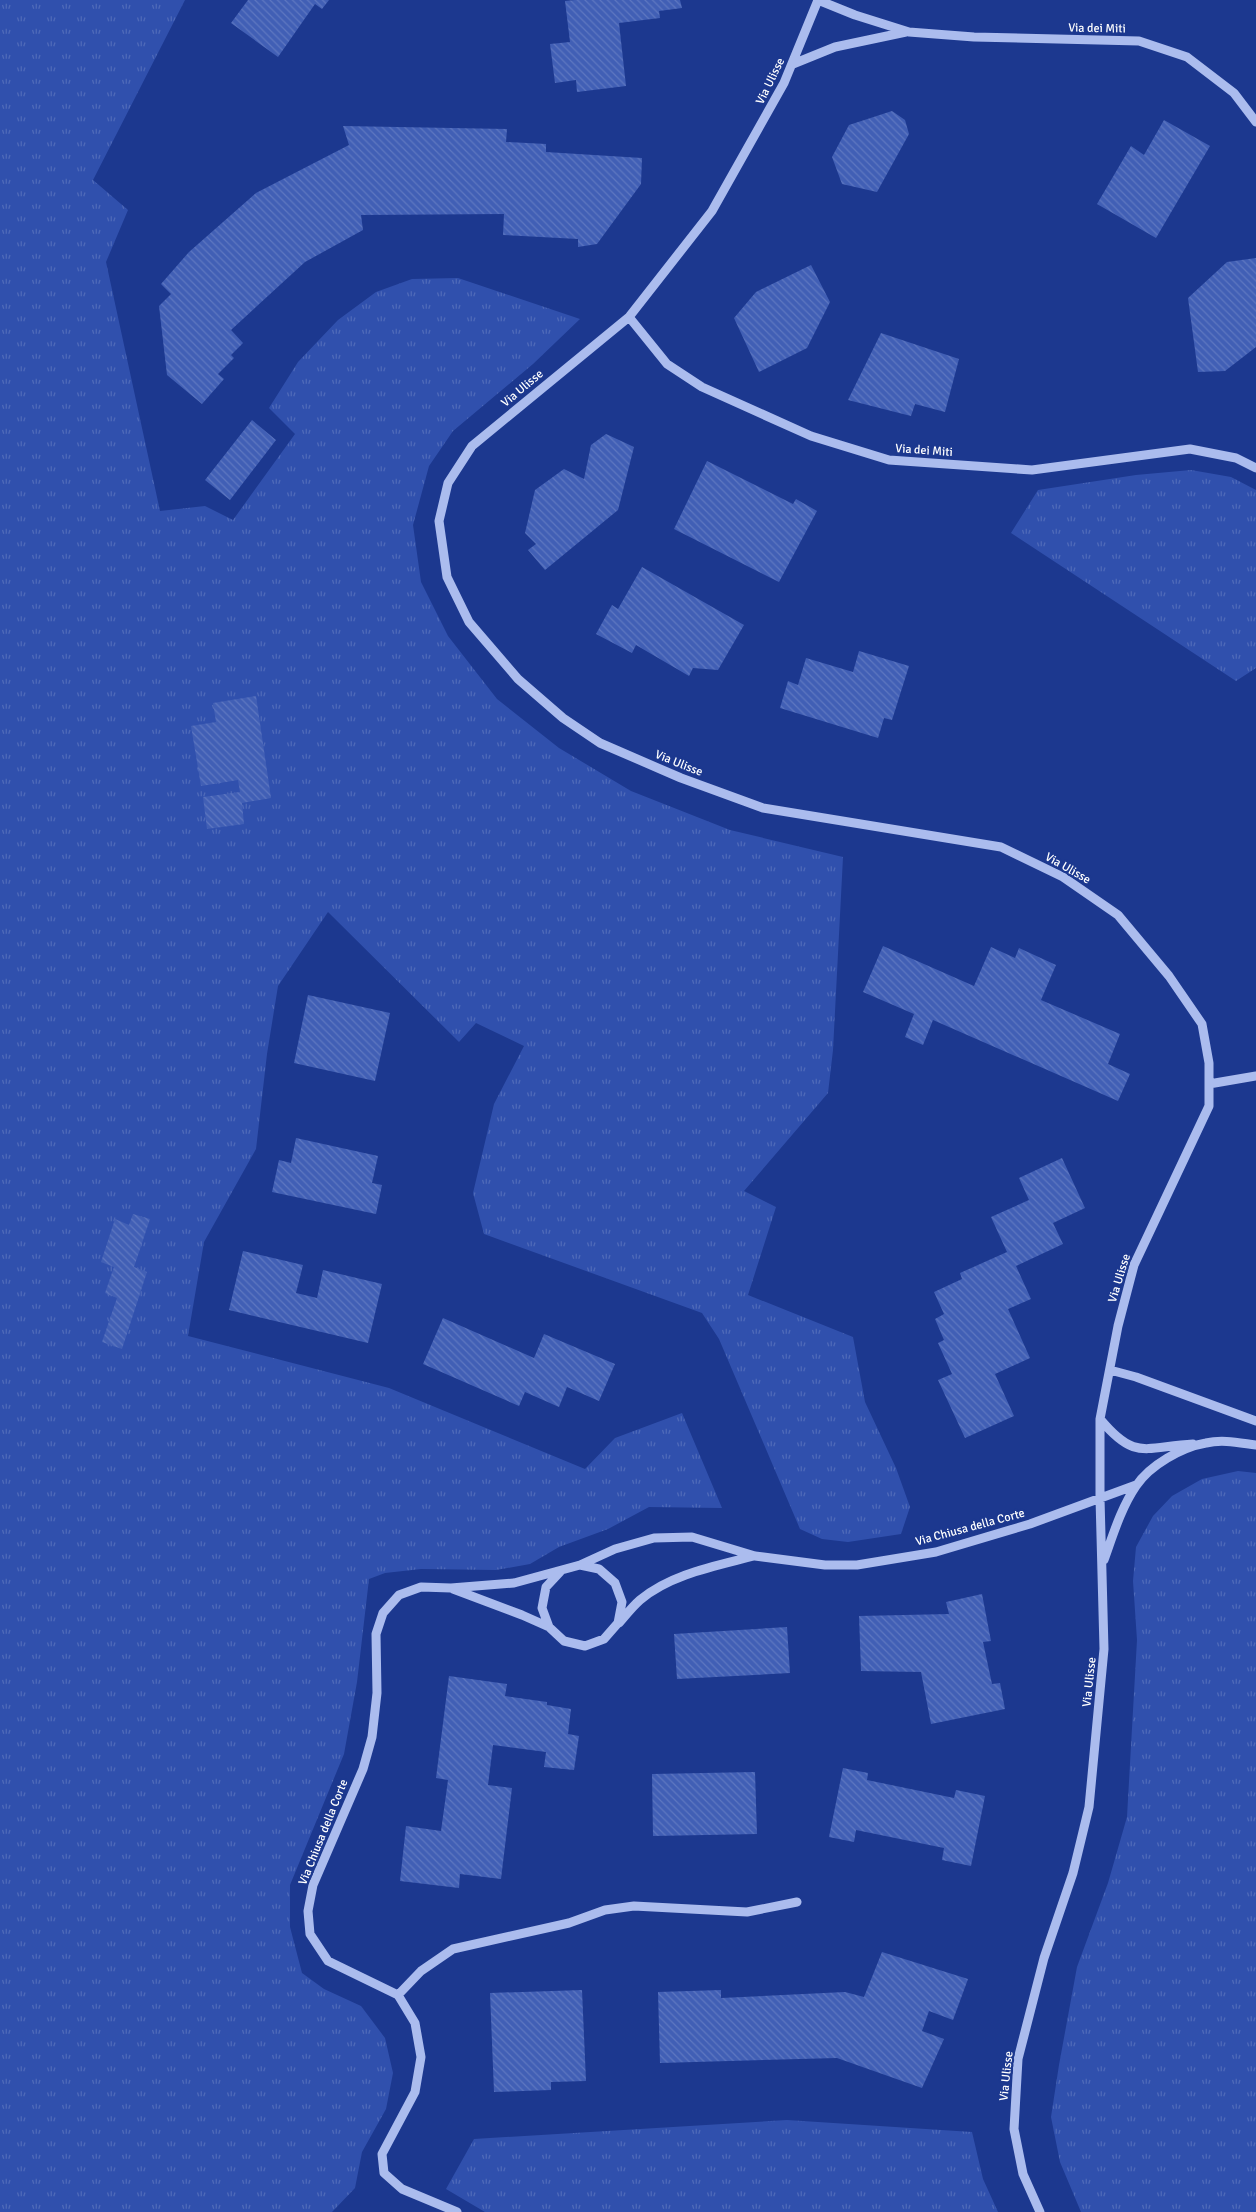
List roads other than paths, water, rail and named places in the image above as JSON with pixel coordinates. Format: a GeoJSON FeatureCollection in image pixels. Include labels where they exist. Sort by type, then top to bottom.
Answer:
{"type":"FeatureCollection","features":[{"type":"Feature","properties":{"kind":"street"},"geometry":{"type":"LineString","coordinates":[[818,0],[854,15],[909,32]]}},
{"type":"Feature","properties":{"kind":"street","name":"Via Ulisse"},"geometry":{"type":"LineString","coordinates":[[818,0],[784,83],[712,211],[628,317],[472,446],[448,483],[439,521],[447,577],[470,622],[518,680],[563,718],[600,743],[680,778],[763,808],[1002,847],[1063,877],[1118,915],[1169,976],[1202,1024],[1209,1063],[1208,1106],[1134,1265],[1118,1326],[1100,1419],[1104,1649],[1089,1807],[1072,1873],[1044,1958],[1018,2059],[1014,2129],[1023,2174],[1040,2212]]}},
{"type":"Feature","properties":{"kind":"street"},"geometry":{"type":"LineString","coordinates":[[792,64],[835,47],[909,32]]}},
{"type":"Feature","properties":{"kind":"street","name":"Via dei Miti"},"geometry":{"type":"LineString","coordinates":[[909,32],[974,38],[1139,41],[1187,57],[1234,92],[1256,122]]}},
{"type":"Feature","properties":{"kind":"street","name":"Via dei Miti"},"geometry":{"type":"LineString","coordinates":[[628,317],[667,364],[702,387],[811,436],[889,460],[1032,470],[1190,449],[1236,458],[1256,468]]}},
{"type":"Feature","properties":{"kind":"street"},"geometry":{"type":"LineString","coordinates":[[1209,1084],[1256,1076]]}},
{"type":"Feature","properties":{"kind":"street"},"geometry":{"type":"LineString","coordinates":[[1110,1370],[1136,1377],[1256,1421]]}},
{"type":"Feature","properties":{"kind":"street"},"geometry":{"type":"LineString","coordinates":[[1100,1419],[1127,1446],[1142,1450],[1160,1446],[1206,1442],[1233,1442],[1256,1445]]}},
{"type":"Feature","properties":{"kind":"street"},"geometry":{"type":"LineString","coordinates":[[1103,1565],[1120,1518],[1136,1485],[1157,1465],[1180,1452],[1206,1442]]}},
{"type":"Feature","properties":{"kind":"street","name":"Via Chiusa della Corte"},"geometry":{"type":"LineString","coordinates":[[755,1556],[825,1565],[857,1565],[936,1552],[1030,1524],[1136,1485]]}},
{"type":"Feature","properties":{"kind":"street"},"geometry":{"type":"LineString","coordinates":[[451,1588],[514,1583],[560,1572],[615,1549],[654,1538],[692,1537],[755,1556]]}},
{"type":"Feature","properties":{"kind":"street"},"geometry":{"type":"LineString","coordinates":[[451,1588],[522,1615],[549,1627],[564,1641],[584,1646],[604,1639],[640,1600],[668,1583],[708,1569],[755,1556]]}},
{"type":"Feature","properties":{"kind":"street"},"geometry":{"type":"LineString","coordinates":[[580,1565],[600,1569],[615,1583],[622,1602],[618,1623]]}},
{"type":"Feature","properties":{"kind":"street"},"geometry":{"type":"LineString","coordinates":[[549,1627],[542,1608],[546,1587],[560,1572]]}},
{"type":"Feature","properties":{"kind":"street","name":"Via Chiusa della Corte"},"geometry":{"type":"LineString","coordinates":[[398,1995],[328,1961],[310,1934],[308,1911],[312,1885],[363,1769],[372,1737],[376,1693],[376,1634],[383,1613],[399,1595],[421,1587],[451,1588]]}},
{"type":"Feature","properties":{"kind":"street"},"geometry":{"type":"LineString","coordinates":[[458,2212],[402,2189],[384,2172],[382,2154],[415,2092],[420,2057],[415,2022],[398,1995],[421,1971],[453,1949],[569,1922],[605,1910],[634,1906],[747,1912],[797,1902]]}}]}
